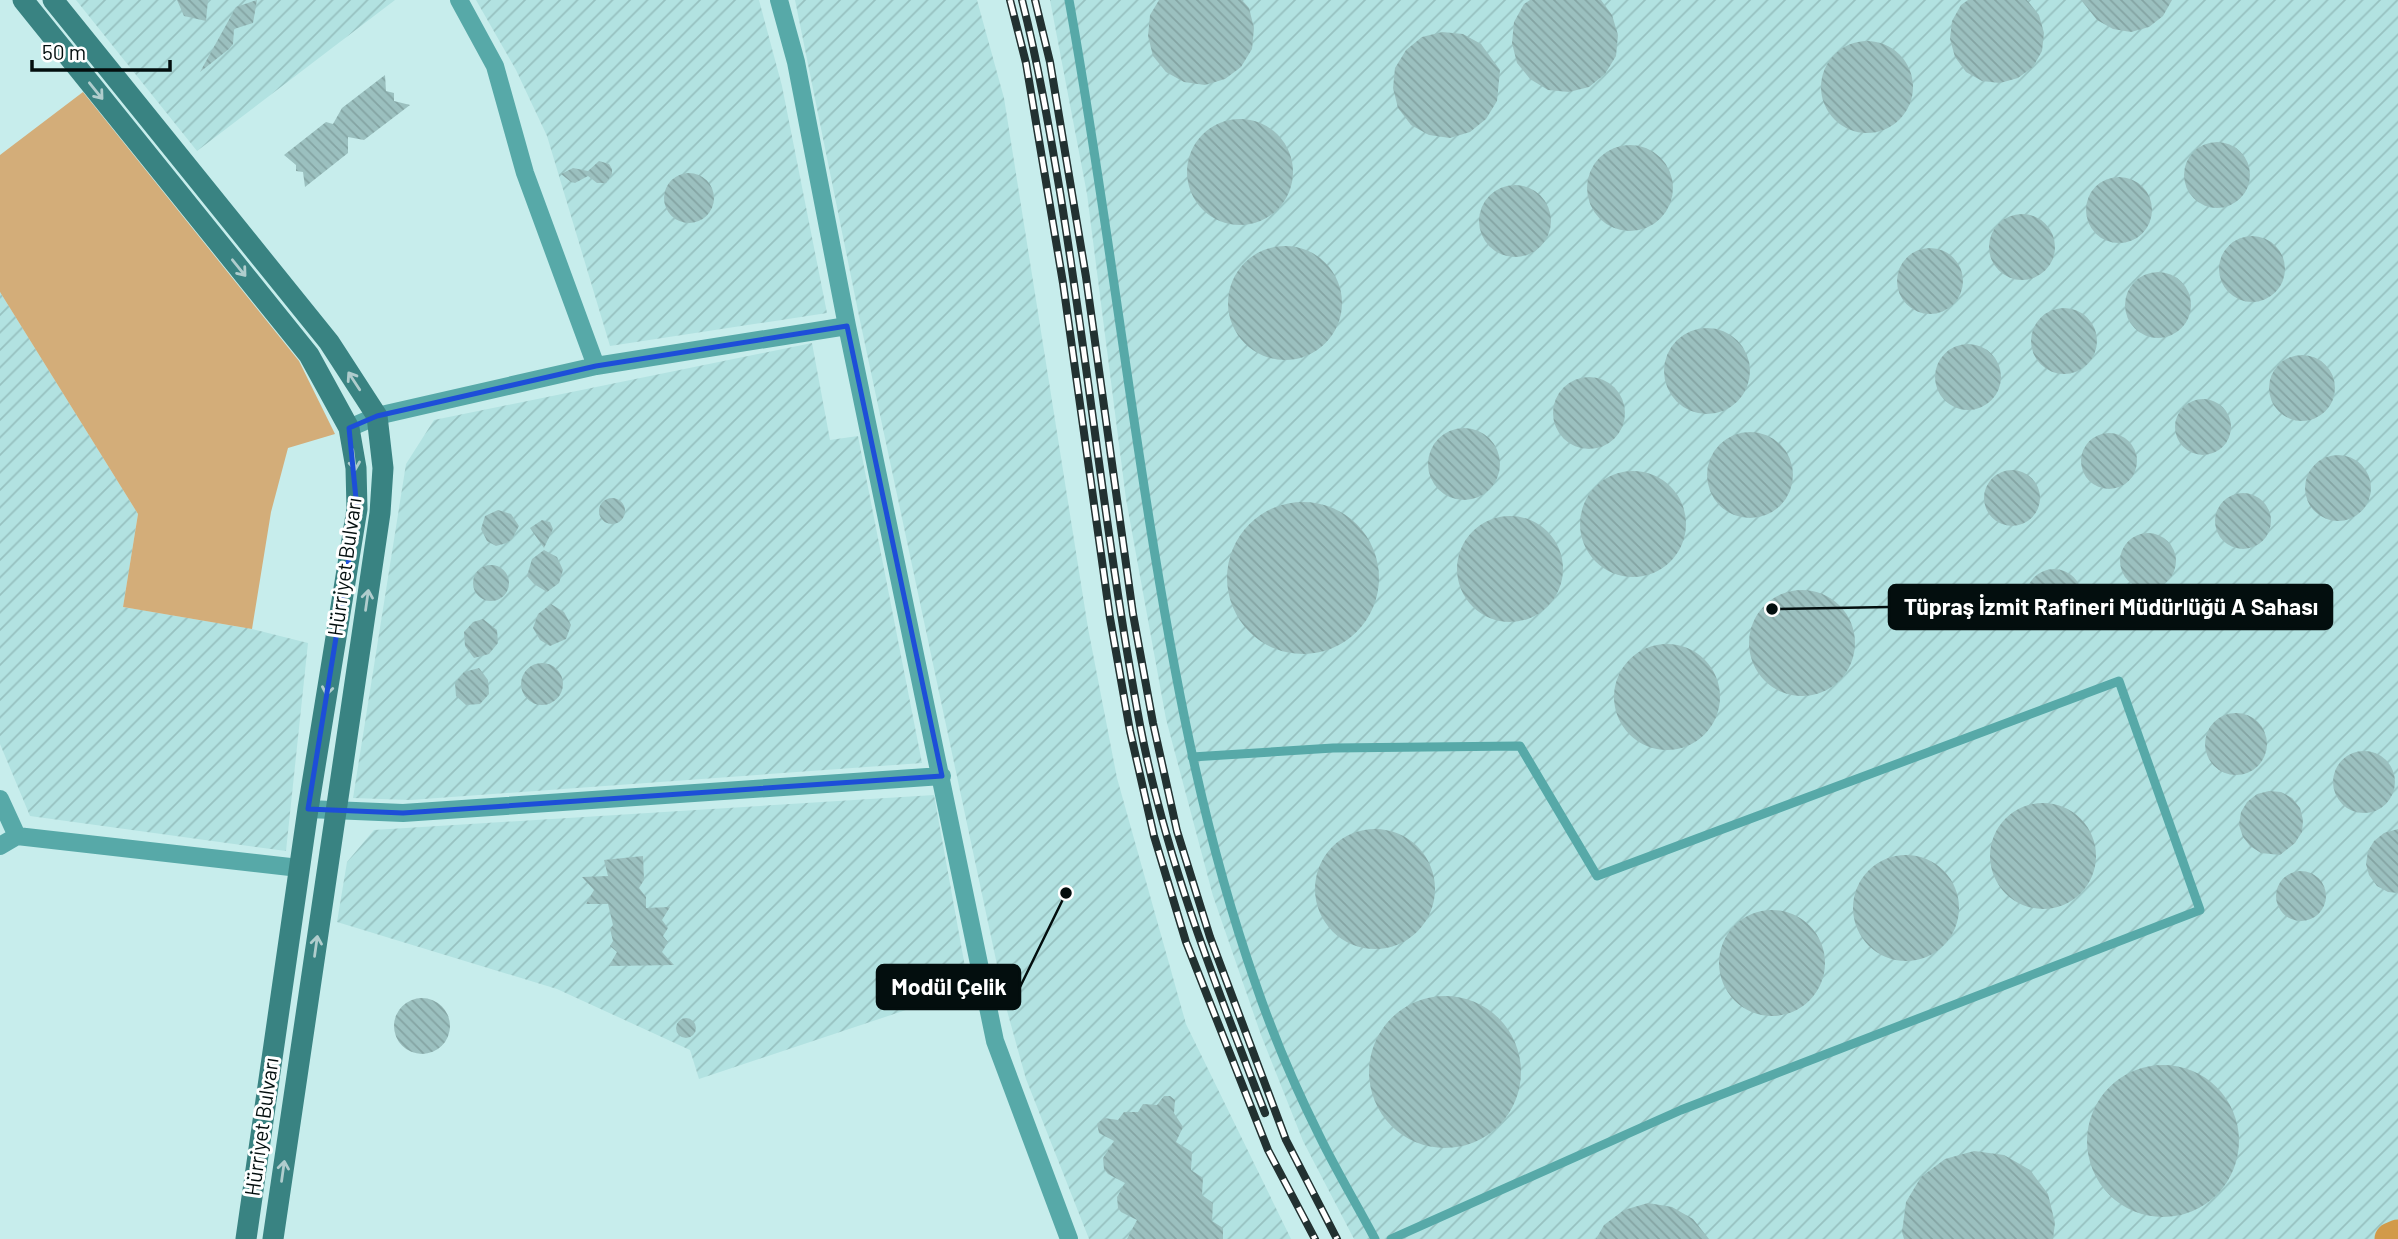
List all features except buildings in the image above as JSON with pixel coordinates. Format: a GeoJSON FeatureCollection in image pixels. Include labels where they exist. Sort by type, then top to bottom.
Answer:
{"type":"FeatureCollection","features":[{"type":"Feature","properties":{"kind":"main road","name":"Hürriyet Bulvarı"},"geometry":{"type":"LineString","coordinates":[[23,0],[309,355],[349,428],[356,468],[357,509],[299,868],[246,1239]]}},
{"type":"Feature","properties":{"kind":"main road","name":"Hürriyet Bulvarı"},"geometry":{"type":"LineString","coordinates":[[53,0],[329,342],[377,416],[383,468],[380,513],[273,1239]]}},
{"type":"Feature","properties":{"kind":"street"},"geometry":{"type":"LineString","coordinates":[[458,0],[495,66],[525,173],[596,366]]}},
{"type":"Feature","properties":{"kind":"street"},"geometry":{"type":"LineString","coordinates":[[779,0],[796,62],[847,326],[995,1041],[1069,1239]]}},
{"type":"Feature","properties":{"kind":"street"},"geometry":{"type":"LineString","coordinates":[[349,428],[377,416],[596,366],[847,326]]}},
{"type":"Feature","properties":{"kind":"street"},"geometry":{"type":"LineString","coordinates":[[308,809],[402,813],[942,776]]}},
{"type":"Feature","properties":{"kind":"street"},"geometry":{"type":"LineString","coordinates":[[0,799],[17,836]]}},
{"type":"Feature","properties":{"kind":"street"},"geometry":{"type":"LineString","coordinates":[[0,846],[17,836],[299,868]]}},
{"type":"Feature","properties":{"kind":"lane"},"geometry":{"type":"LineString","coordinates":[[1069,0],[1091,122],[1147,508],[1175,677],[1192,757],[1225,886],[1286,1064],[1320,1138],[1375,1239]]}},
{"type":"Feature","properties":{"kind":"lane"},"geometry":{"type":"LineString","coordinates":[[1192,757],[1333,748],[1520,746],[1597,876],[2119,681],[2200,910],[1681,1110],[1391,1239]]}},
{"type":"Feature","properties":{"kind":"highlighted area"},"geometry":{"type":"Polygon","coordinates":[[[847,326],[942,776],[403,813],[308,809],[357,509],[349,428],[377,416],[596,366],[847,326]]]}},
{"type":"Feature","properties":{"kind":"shaded area"},"geometry":{"type":"Polygon","coordinates":[[[76,0],[395,0],[197,151],[76,0]]]}},
{"type":"Feature","properties":{"kind":"shaded area"},"geometry":{"type":"Polygon","coordinates":[[[476,0],[759,0],[782,86],[827,313],[610,346],[547,136],[516,70],[476,0]]]}},
{"type":"Feature","properties":{"kind":"shaded area"},"geometry":{"type":"Polygon","coordinates":[[[795,0],[977,0],[1004,98],[1088,628],[1117,778],[1186,1024],[1291,1239],[1089,1239],[1026,1079],[1006,1007],[859,316],[795,0]]]}},
{"type":"Feature","properties":{"kind":"shaded area"},"geometry":{"type":"Polygon","coordinates":[[[1050,0],[2398,0],[2398,1239],[1354,1239],[1303,1141],[1261,1035],[1213,896],[1166,719],[1126,499],[1087,194],[1050,0]]]}},
{"type":"Feature","properties":{"kind":"shaded area"},"geometry":{"type":"Polygon","coordinates":[[[83,92],[299,361],[335,434],[288,448],[271,512],[252,629],[123,607],[138,514],[0,292],[0,155],[83,92]]]}},
{"type":"Feature","properties":{"kind":"shaded area"},"geometry":{"type":"Polygon","coordinates":[[[0,292],[138,514],[123,607],[252,629],[308,643],[286,851],[30,816],[0,744],[0,292]]]}},
{"type":"Feature","properties":{"kind":"shaded area"},"geometry":{"type":"Polygon","coordinates":[[[812,343],[830,440],[858,436],[922,763],[410,800],[353,798],[406,464],[434,420],[812,343]]]}},
{"type":"Feature","properties":{"kind":"shaded area"},"geometry":{"type":"Polygon","coordinates":[[[934,795],[969,989],[699,1079],[690,1050],[557,989],[337,922],[347,862],[374,830],[934,795]]]}},
{"type":"Feature","properties":{"kind":"waterway"},"geometry":{"type":"LineString","coordinates":[[2391,1239],[2398,1236]]}},
{"type":"Feature","properties":{"kind":"railway"},"geometry":{"type":"LineString","coordinates":[[1010,0],[1026,63],[1063,283],[1110,618],[1130,731],[1154,836],[1186,942],[1268,1150],[1315,1239]]}},
{"type":"Feature","properties":{"kind":"railway"},"geometry":{"type":"LineString","coordinates":[[1022,0],[1060,192],[1140,725],[1178,874],[1228,1018],[1265,1113]]}},
{"type":"Feature","properties":{"kind":"railway"},"geometry":{"type":"LineString","coordinates":[[1035,0],[1050,62],[1086,277],[1133,614],[1177,831],[1210,937],[1286,1140],[1337,1239]]}},
{"type":"Feature","properties":{"kind":"place","name":"Tüpraş İzmit Rafineri Müdürlüğü A Sahası"},"geometry":{"type":"Point","coordinates":[1772,609]}},
{"type":"Feature","properties":{"kind":"place","name":"Modül Çelik"},"geometry":{"type":"Point","coordinates":[1066,893]}}]}
